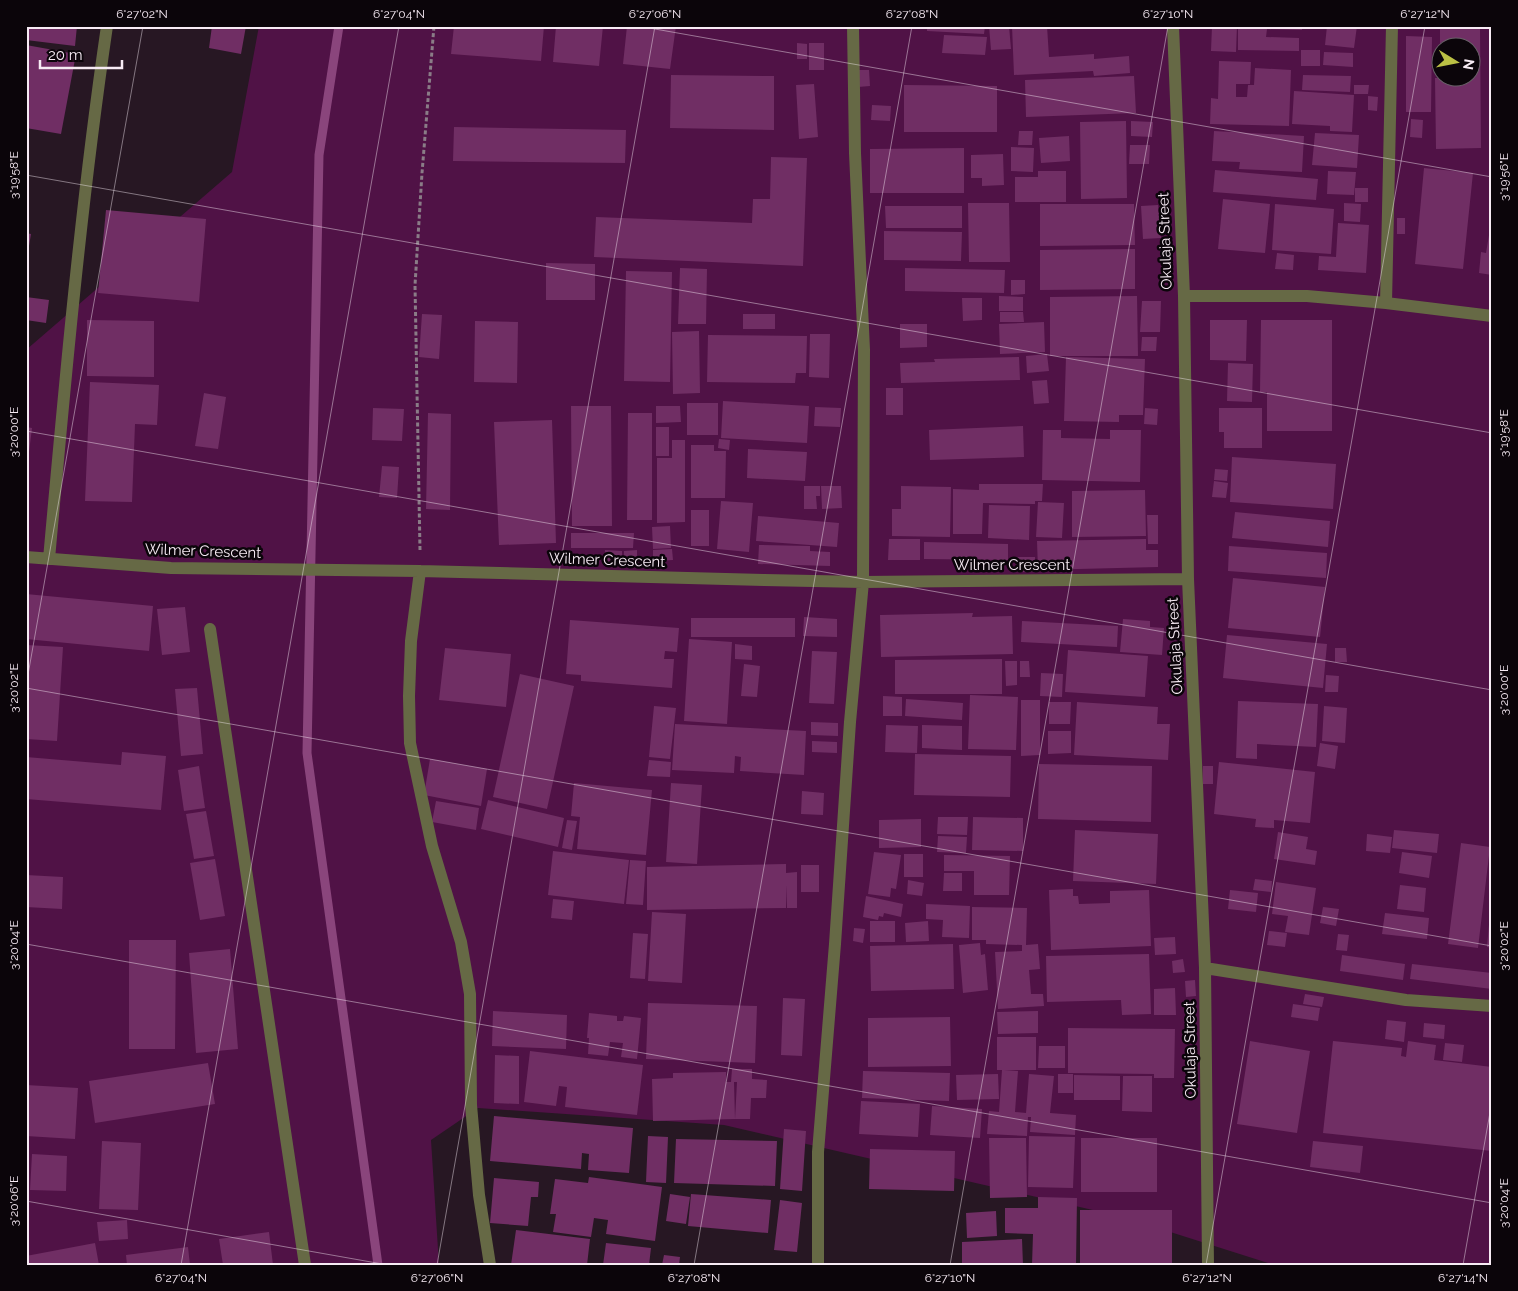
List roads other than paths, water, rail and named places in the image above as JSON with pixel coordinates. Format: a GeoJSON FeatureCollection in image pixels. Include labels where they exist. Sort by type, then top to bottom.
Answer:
{"type":"FeatureCollection","features":[{"type":"Feature","properties":{"kind":"street"},"geometry":{"type":"LineString","coordinates":[[49,559],[90,141],[107,26]]}},
{"type":"Feature","properties":{"kind":"street"},"geometry":{"type":"LineString","coordinates":[[818,1265],[818,1152],[836,944],[850,722],[863,582],[864,350],[855,153],[853,26]]}},
{"type":"Feature","properties":{"kind":"street","name":"Okulaja Street"},"geometry":{"type":"LineString","coordinates":[[1172,26],[1184,296],[1188,579],[1206,968],[1208,1265]]}},
{"type":"Feature","properties":{"kind":"street"},"geometry":{"type":"LineString","coordinates":[[1386,303],[1392,26]]}},
{"type":"Feature","properties":{"kind":"street"},"geometry":{"type":"LineString","coordinates":[[1184,296],[1307,296],[1386,303],[1492,316]]}},
{"type":"Feature","properties":{"kind":"street","name":"Wilmer Crescent"},"geometry":{"type":"LineString","coordinates":[[26,557],[171,568],[414,571],[863,582],[1188,579]]}},
{"type":"Feature","properties":{"kind":"street"},"geometry":{"type":"LineString","coordinates":[[414,571],[409,696],[410,743],[432,846],[461,942],[470,994],[471,1105],[480,1195],[490,1265]]}},
{"type":"Feature","properties":{"kind":"street"},"geometry":{"type":"LineString","coordinates":[[210,629],[305,1265]]}},
{"type":"Feature","properties":{"kind":"street"},"geometry":{"type":"LineString","coordinates":[[1206,968],[1406,1000],[1492,1006]]}},
{"type":"Feature","properties":{"kind":"waterway"},"geometry":{"type":"LineString","coordinates":[[339,26],[319,155],[307,753],[378,1265]]}}]}
